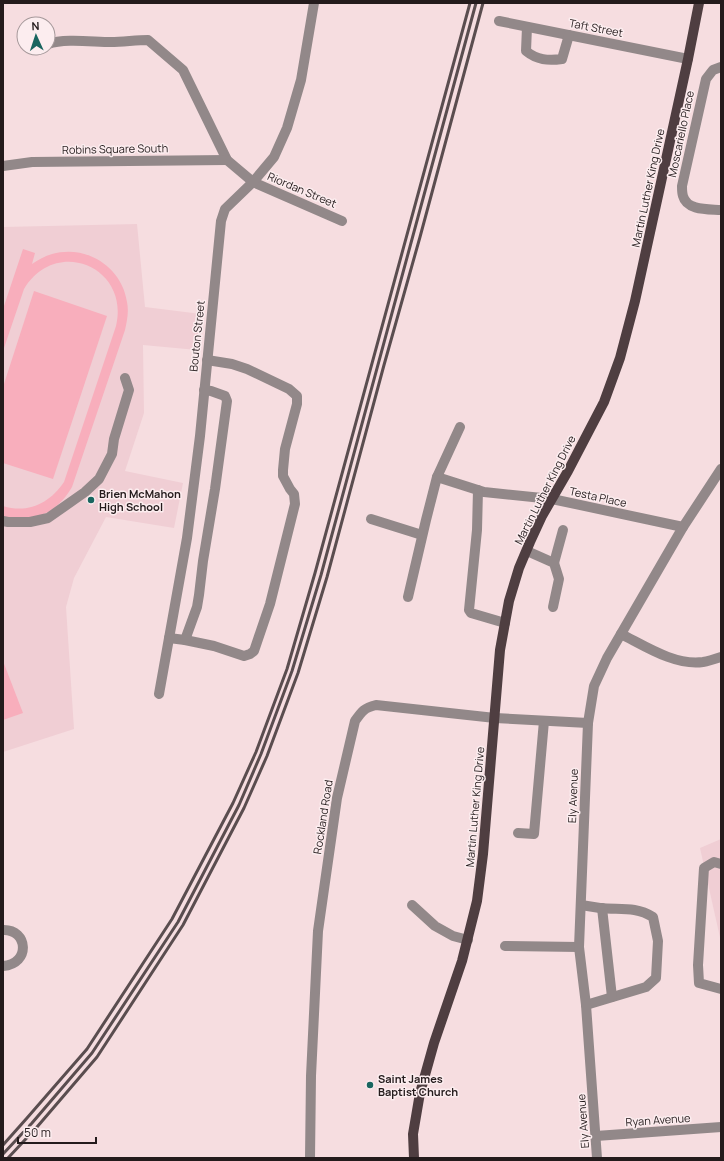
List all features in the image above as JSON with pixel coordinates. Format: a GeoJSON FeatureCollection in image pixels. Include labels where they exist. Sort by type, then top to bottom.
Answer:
{"type":"FeatureCollection","features":[{"type":"Feature","properties":{"kind":"main road","name":"Martin Luther King Drive"},"geometry":{"type":"LineString","coordinates":[[414,1158],[414,1134],[420,1093],[434,1044],[462,961],[477,902],[483,854],[500,650],[509,601],[526,551],[542,516],[568,471],[604,402],[620,358],[635,301],[699,3]]}},
{"type":"Feature","properties":{"kind":"street","name":"Bouton Street"},"geometry":{"type":"LineString","coordinates":[[160,694],[187,538],[200,436],[221,221],[225,209],[253,182],[274,157],[288,128],[302,80],[314,3]]}},
{"type":"Feature","properties":{"kind":"street","name":"Taft Street"},"geometry":{"type":"LineString","coordinates":[[499,21],[688,59]]}},
{"type":"Feature","properties":{"kind":"street"},"geometry":{"type":"LineString","coordinates":[[527,27],[526,51],[532,56],[550,61],[562,59],[570,35]]}},
{"type":"Feature","properties":{"kind":"street"},"geometry":{"type":"LineString","coordinates":[[56,42],[113,42],[148,40],[183,70],[227,160]]}},
{"type":"Feature","properties":{"kind":"street","name":"Moscariello Place"},"geometry":{"type":"LineString","coordinates":[[721,67],[713,70],[706,79],[682,186],[683,198],[690,206],[721,210]]}},
{"type":"Feature","properties":{"kind":"street","name":"Riordan Street"},"geometry":{"type":"LineString","coordinates":[[227,160],[253,182],[342,221]]}},
{"type":"Feature","properties":{"kind":"street","name":"Robins Square South"},"geometry":{"type":"LineString","coordinates":[[3,166],[32,162],[227,160]]}},
{"type":"Feature","properties":{"kind":"street"},"geometry":{"type":"LineString","coordinates":[[169,638],[214,646],[244,656],[254,651],[270,604],[295,504],[294,494],[284,476],[283,470],[285,449],[297,404],[297,396],[289,389],[247,369],[232,364],[207,360]]}},
{"type":"Feature","properties":{"kind":"street"},"geometry":{"type":"LineString","coordinates":[[3,520],[8,522],[30,522],[48,518],[85,492],[99,479],[112,454],[114,439],[129,390],[125,378]]}},
{"type":"Feature","properties":{"kind":"street"},"geometry":{"type":"LineString","coordinates":[[185,640],[197,607],[227,401],[225,396],[204,390]]}},
{"type":"Feature","properties":{"kind":"street"},"geometry":{"type":"LineString","coordinates":[[408,597],[426,518],[438,477],[460,426]]}},
{"type":"Feature","properties":{"kind":"street","name":"Ely Avenue"},"geometry":{"type":"LineString","coordinates":[[597,1158],[586,1005],[580,947],[588,723],[594,686],[607,658],[683,526],[721,469]]}},
{"type":"Feature","properties":{"kind":"street","name":"Testa Place"},"geometry":{"type":"LineString","coordinates":[[438,477],[484,492],[552,499],[683,526]]}},
{"type":"Feature","properties":{"kind":"street"},"geometry":{"type":"LineString","coordinates":[[478,490],[477,530],[469,610],[471,613],[505,623]]}},
{"type":"Feature","properties":{"kind":"street"},"geometry":{"type":"LineString","coordinates":[[371,519],[422,536]]}},
{"type":"Feature","properties":{"kind":"street"},"geometry":{"type":"LineString","coordinates":[[553,607],[559,579],[554,563],[563,530]]}},
{"type":"Feature","properties":{"kind":"street"},"geometry":{"type":"LineString","coordinates":[[526,551],[554,563]]}},
{"type":"Feature","properties":{"kind":"street"},"geometry":{"type":"LineString","coordinates":[[622,634],[661,654],[684,662],[703,662],[721,658]]}},
{"type":"Feature","properties":{"kind":"street","name":"Rockland Road"},"geometry":{"type":"LineString","coordinates":[[310,1158],[311,1076],[318,931],[337,798],[355,721],[362,711],[368,707],[376,705],[495,718],[588,723]]}},
{"type":"Feature","properties":{"kind":"street"},"geometry":{"type":"LineString","coordinates":[[518,833],[534,834],[544,721]]}},
{"type":"Feature","properties":{"kind":"street"},"geometry":{"type":"LineString","coordinates":[[721,864],[714,862],[704,868],[698,965],[699,983],[721,988]]}},
{"type":"Feature","properties":{"kind":"street"},"geometry":{"type":"LineString","coordinates":[[412,905],[435,926],[453,936],[468,940]]}},
{"type":"Feature","properties":{"kind":"street"},"geometry":{"type":"LineString","coordinates":[[581,905],[602,908],[622,908],[645,912],[653,917],[658,941],[656,978],[652,983],[646,987],[586,1005]]}},
{"type":"Feature","properties":{"kind":"street"},"geometry":{"type":"LineString","coordinates":[[602,908],[612,997]]}},
{"type":"Feature","properties":{"kind":"street"},"geometry":{"type":"LineString","coordinates":[[3,930],[13,932],[18,936],[22,941],[23,947],[20,959],[9,966],[3,966]]}},
{"type":"Feature","properties":{"kind":"street"},"geometry":{"type":"LineString","coordinates":[[505,946],[580,947]]}},
{"type":"Feature","properties":{"kind":"street","name":"Ryan Avenue"},"geometry":{"type":"LineString","coordinates":[[596,1136],[721,1127]]}},
{"type":"Feature","properties":{"kind":"shaded area","name":"Brien McMahon High School"},"geometry":{"type":"Polygon","coordinates":[[[137,224],[145,307],[201,314],[197,350],[143,345],[144,413],[125,471],[183,483],[174,528],[106,517],[74,578],[66,607],[74,729],[3,752],[3,227],[137,224]]]}},
{"type":"Feature","properties":{"kind":"shaded area"},"geometry":{"type":"Polygon","coordinates":[[[23,249],[35,253],[32,264],[49,255],[65,252],[77,252],[100,261],[118,278],[124,289],[128,309],[125,330],[72,487],[54,508],[42,515],[28,518],[3,517],[3,506],[21,509],[38,505],[52,496],[64,482],[116,326],[117,305],[112,288],[101,274],[87,266],[71,262],[54,264],[38,273],[24,289],[3,351],[3,309],[23,249]]]}},
{"type":"Feature","properties":{"kind":"shaded area"},"geometry":{"type":"Polygon","coordinates":[[[34,291],[107,316],[53,479],[3,463],[3,387],[34,291]]]}},
{"type":"Feature","properties":{"kind":"shaded area"},"geometry":{"type":"Polygon","coordinates":[[[3,661],[23,713],[3,720],[3,661]]]}},
{"type":"Feature","properties":{"kind":"shaded area"},"geometry":{"type":"Polygon","coordinates":[[[721,839],[721,942],[700,848],[721,839]]]}},
{"type":"Feature","properties":{"kind":"railway"},"geometry":{"type":"LineString","coordinates":[[3,1145],[87,1049],[172,919],[233,803],[256,752],[287,669],[315,573],[470,3]]}},
{"type":"Feature","properties":{"kind":"railway"},"geometry":{"type":"LineString","coordinates":[[3,1154],[32,1123],[92,1053],[178,922],[239,805],[261,754],[292,671],[321,575],[476,3]]}},
{"type":"Feature","properties":{"kind":"railway"},"geometry":{"type":"LineString","coordinates":[[8,1158],[37,1127],[97,1057],[183,925],[244,808],[267,756],[298,673],[327,577],[483,3]]}},
{"type":"Feature","properties":{"kind":"place","name":"Brien McMahon High School"},"geometry":{"type":"Point","coordinates":[91,500]}},
{"type":"Feature","properties":{"kind":"place","name":"Saint James Baptist Church"},"geometry":{"type":"Point","coordinates":[370,1085]}}]}
